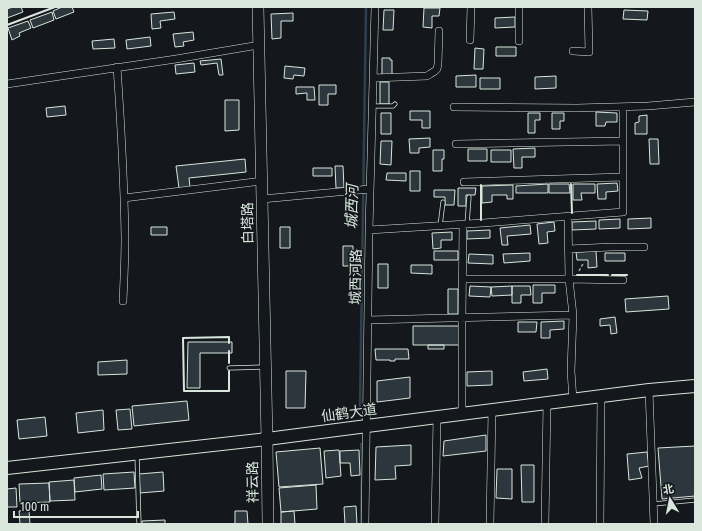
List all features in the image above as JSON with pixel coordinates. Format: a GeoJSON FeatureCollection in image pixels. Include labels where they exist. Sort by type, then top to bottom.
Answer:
{"type":"FeatureCollection","features":[{"type":"Feature","properties":{"kind":"main road","name":"仙鹤大道"},"geometry":{"type":"LineString","coordinates":[[7,468],[267,439],[649,390],[695,386]]}},
{"type":"Feature","properties":{"kind":"street","name":"白塔路"},"geometry":{"type":"LineString","coordinates":[[258,7],[267,439]]}},
{"type":"Feature","properties":{"kind":"street","name":"城西河路"},"geometry":{"type":"LineString","coordinates":[[365,524],[370,230],[365,189],[373,106],[375,7]]}},
{"type":"Feature","properties":{"kind":"street"},"geometry":{"type":"LineString","coordinates":[[470,40],[471,7]]}},
{"type":"Feature","properties":{"kind":"street"},"geometry":{"type":"LineString","coordinates":[[519,7],[519,41]]}},
{"type":"Feature","properties":{"kind":"street"},"geometry":{"type":"LineString","coordinates":[[573,51],[589,52],[588,7]]}},
{"type":"Feature","properties":{"kind":"street"},"geometry":{"type":"LineString","coordinates":[[373,78],[423,76],[433,73],[437,69],[438,64],[439,31]]}},
{"type":"Feature","properties":{"kind":"street"},"geometry":{"type":"LineString","coordinates":[[7,84],[259,45]]}},
{"type":"Feature","properties":{"kind":"street"},"geometry":{"type":"LineString","coordinates":[[117,68],[124,198],[125,238],[123,301]]}},
{"type":"Feature","properties":{"kind":"street"},"geometry":{"type":"LineString","coordinates":[[454,108],[623,107],[695,102]]}},
{"type":"Feature","properties":{"kind":"street"},"geometry":{"type":"LineString","coordinates":[[370,230],[623,212],[623,107]]}},
{"type":"Feature","properties":{"kind":"street"},"geometry":{"type":"LineString","coordinates":[[456,144],[623,141]]}},
{"type":"Feature","properties":{"kind":"street"},"geometry":{"type":"LineString","coordinates":[[464,182],[623,177]]}},
{"type":"Feature","properties":{"kind":"street"},"geometry":{"type":"LineString","coordinates":[[124,198],[262,181]]}},
{"type":"Feature","properties":{"kind":"street"},"geometry":{"type":"LineString","coordinates":[[262,199],[365,189]]}},
{"type":"Feature","properties":{"kind":"street"},"geometry":{"type":"LineString","coordinates":[[568,216],[569,279],[573,315],[573,400]]}},
{"type":"Feature","properties":{"kind":"street"},"geometry":{"type":"LineString","coordinates":[[462,414],[462,279],[465,224]]}},
{"type":"Feature","properties":{"kind":"street"},"geometry":{"type":"LineString","coordinates":[[568,249],[644,247]]}},
{"type":"Feature","properties":{"kind":"street"},"geometry":{"type":"LineString","coordinates":[[462,279],[623,280]]}},
{"type":"Feature","properties":{"kind":"street"},"geometry":{"type":"LineString","coordinates":[[368,320],[573,315]]}},
{"type":"Feature","properties":{"kind":"street"},"geometry":{"type":"LineString","coordinates":[[649,390],[654,524]]}},
{"type":"Feature","properties":{"kind":"street"},"geometry":{"type":"LineString","coordinates":[[600,524],[602,396]]}},
{"type":"Feature","properties":{"kind":"street"},"geometry":{"type":"LineString","coordinates":[[545,524],[547,403]]}},
{"type":"Feature","properties":{"kind":"street"},"geometry":{"type":"LineString","coordinates":[[490,524],[492,410]]}},
{"type":"Feature","properties":{"kind":"street"},"geometry":{"type":"LineString","coordinates":[[435,524],[437,417]]}},
{"type":"Feature","properties":{"kind":"street","name":"祥云路"},"geometry":{"type":"LineString","coordinates":[[267,439],[268,524]]}},
{"type":"Feature","properties":{"kind":"lane"},"geometry":{"type":"LineString","coordinates":[[373,106],[393,106],[395,104]]}},
{"type":"Feature","properties":{"kind":"lane"},"geometry":{"type":"LineString","coordinates":[[465,224],[469,197]]}},
{"type":"Feature","properties":{"kind":"lane"},"geometry":{"type":"LineString","coordinates":[[440,226],[443,202]]}},
{"type":"Feature","properties":{"kind":"lane"},"geometry":{"type":"LineString","coordinates":[[229,368],[266,367]]}},
{"type":"Feature","properties":{"kind":"lane"},"geometry":{"type":"LineString","coordinates":[[137,453],[139,524]]}},
{"type":"Feature","properties":{"kind":"lane"},"geometry":{"type":"LineString","coordinates":[[653,504],[695,500]]}},
{"type":"Feature","properties":{"kind":"building"},"geometry":{"type":"Polygon","coordinates":[[[21,7],[23,12],[7,18],[7,9],[21,7]]]}},
{"type":"Feature","properties":{"kind":"building"},"geometry":{"type":"Polygon","coordinates":[[[62,7],[72,7],[74,12],[56,19],[53,11],[62,7]]]}},
{"type":"Feature","properties":{"kind":"building"},"geometry":{"type":"Polygon","coordinates":[[[424,8],[440,8],[439,16],[432,16],[432,28],[423,27],[424,8]]]}},
{"type":"Feature","properties":{"kind":"building"},"geometry":{"type":"Polygon","coordinates":[[[384,10],[394,10],[393,30],[383,30],[384,10]]]}},
{"type":"Feature","properties":{"kind":"building"},"geometry":{"type":"Polygon","coordinates":[[[624,10],[648,11],[647,20],[623,19],[624,10]]]}},
{"type":"Feature","properties":{"kind":"building"},"geometry":{"type":"Polygon","coordinates":[[[52,12],[54,20],[33,28],[30,20],[52,12]]]}},
{"type":"Feature","properties":{"kind":"building"},"geometry":{"type":"Polygon","coordinates":[[[174,12],[175,19],[160,21],[161,28],[152,29],[151,14],[174,12]]]}},
{"type":"Feature","properties":{"kind":"building"},"geometry":{"type":"Polygon","coordinates":[[[293,13],[293,21],[281,21],[281,38],[272,39],[271,14],[293,13]]]}},
{"type":"Feature","properties":{"kind":"building"},"geometry":{"type":"Polygon","coordinates":[[[515,17],[515,27],[495,28],[495,18],[515,17]]]}},
{"type":"Feature","properties":{"kind":"building"},"geometry":{"type":"Polygon","coordinates":[[[28,21],[31,28],[19,33],[20,36],[12,40],[8,28],[28,21]]]}},
{"type":"Feature","properties":{"kind":"building"},"geometry":{"type":"Polygon","coordinates":[[[193,32],[194,40],[183,42],[184,46],[175,47],[173,34],[193,32]]]}},
{"type":"Feature","properties":{"kind":"building"},"geometry":{"type":"Polygon","coordinates":[[[150,37],[151,46],[127,49],[126,40],[150,37]]]}},
{"type":"Feature","properties":{"kind":"building"},"geometry":{"type":"Polygon","coordinates":[[[114,39],[115,48],[93,49],[92,41],[114,39]]]}},
{"type":"Feature","properties":{"kind":"building"},"geometry":{"type":"Polygon","coordinates":[[[496,47],[516,47],[516,56],[496,56],[496,47]]]}},
{"type":"Feature","properties":{"kind":"building"},"geometry":{"type":"Polygon","coordinates":[[[475,48],[484,49],[483,69],[474,69],[475,48]]]}},
{"type":"Feature","properties":{"kind":"building"},"geometry":{"type":"Polygon","coordinates":[[[382,58],[390,58],[390,60],[392,60],[392,76],[382,76],[382,58]]]}},
{"type":"Feature","properties":{"kind":"building"},"geometry":{"type":"Polygon","coordinates":[[[221,59],[223,75],[219,75],[217,63],[201,65],[200,61],[221,59]]]}},
{"type":"Feature","properties":{"kind":"building"},"geometry":{"type":"Polygon","coordinates":[[[194,63],[195,72],[176,74],[175,65],[194,63]]]}},
{"type":"Feature","properties":{"kind":"building"},"geometry":{"type":"Polygon","coordinates":[[[285,66],[305,68],[304,76],[294,75],[293,79],[284,78],[285,66]]]}},
{"type":"Feature","properties":{"kind":"building"},"geometry":{"type":"Polygon","coordinates":[[[476,75],[476,87],[456,87],[456,76],[476,75]]]}},
{"type":"Feature","properties":{"kind":"building"},"geometry":{"type":"Polygon","coordinates":[[[556,76],[556,88],[535,89],[535,77],[556,76]]]}},
{"type":"Feature","properties":{"kind":"building"},"geometry":{"type":"Polygon","coordinates":[[[480,78],[500,78],[500,89],[480,89],[480,78]]]}},
{"type":"Feature","properties":{"kind":"building"},"geometry":{"type":"Polygon","coordinates":[[[380,82],[389,82],[389,104],[380,104],[380,82]]]}},
{"type":"Feature","properties":{"kind":"building"},"geometry":{"type":"Polygon","coordinates":[[[319,85],[336,85],[336,94],[328,94],[328,105],[319,105],[319,85]]]}},
{"type":"Feature","properties":{"kind":"building"},"geometry":{"type":"Polygon","coordinates":[[[296,87],[314,87],[315,100],[307,100],[307,93],[296,94],[296,87]]]}},
{"type":"Feature","properties":{"kind":"building"},"geometry":{"type":"Polygon","coordinates":[[[225,100],[239,100],[239,130],[225,131],[225,100]]]}},
{"type":"Feature","properties":{"kind":"building"},"geometry":{"type":"Polygon","coordinates":[[[65,106],[66,115],[47,117],[46,108],[65,106]]]}},
{"type":"Feature","properties":{"kind":"building"},"geometry":{"type":"Polygon","coordinates":[[[410,111],[430,111],[430,128],[422,128],[422,120],[410,120],[410,111]]]}},
{"type":"Feature","properties":{"kind":"building"},"geometry":{"type":"Polygon","coordinates":[[[596,112],[617,113],[617,122],[606,122],[605,126],[596,126],[596,112]]]}},
{"type":"Feature","properties":{"kind":"building"},"geometry":{"type":"Polygon","coordinates":[[[381,113],[391,113],[391,134],[381,134],[381,113]]]}},
{"type":"Feature","properties":{"kind":"building"},"geometry":{"type":"Polygon","coordinates":[[[528,113],[540,113],[540,120],[535,120],[535,133],[528,133],[528,113]]]}},
{"type":"Feature","properties":{"kind":"building"},"geometry":{"type":"Polygon","coordinates":[[[552,113],[564,113],[564,121],[560,121],[560,129],[552,129],[552,113]]]}},
{"type":"Feature","properties":{"kind":"building"},"geometry":{"type":"Polygon","coordinates":[[[647,115],[647,134],[635,134],[635,123],[639,122],[639,116],[647,115]]]}},
{"type":"Feature","properties":{"kind":"building"},"geometry":{"type":"Polygon","coordinates":[[[430,138],[430,147],[419,148],[419,153],[410,153],[409,139],[430,138]]]}},
{"type":"Feature","properties":{"kind":"building"},"geometry":{"type":"Polygon","coordinates":[[[649,139],[658,139],[659,164],[650,164],[649,139]]]}},
{"type":"Feature","properties":{"kind":"building"},"geometry":{"type":"Polygon","coordinates":[[[381,141],[392,141],[391,165],[380,164],[381,141]]]}},
{"type":"Feature","properties":{"kind":"building"},"geometry":{"type":"Polygon","coordinates":[[[535,148],[535,157],[522,157],[522,168],[514,168],[513,149],[535,148]]]}},
{"type":"Feature","properties":{"kind":"building"},"geometry":{"type":"Polygon","coordinates":[[[468,149],[487,149],[487,161],[468,161],[468,149]]]}},
{"type":"Feature","properties":{"kind":"building"},"geometry":{"type":"Polygon","coordinates":[[[433,150],[444,150],[442,171],[433,171],[433,150]]]}},
{"type":"Feature","properties":{"kind":"building"},"geometry":{"type":"Polygon","coordinates":[[[491,150],[511,150],[511,162],[491,162],[491,150]]]}},
{"type":"Feature","properties":{"kind":"building"},"geometry":{"type":"Polygon","coordinates":[[[245,159],[246,172],[189,178],[190,187],[179,188],[176,166],[245,159]]]}},
{"type":"Feature","properties":{"kind":"building"},"geometry":{"type":"Polygon","coordinates":[[[335,166],[343,166],[344,188],[336,188],[335,166]]]}},
{"type":"Feature","properties":{"kind":"building"},"geometry":{"type":"Polygon","coordinates":[[[313,168],[332,168],[332,176],[313,176],[313,168]]]}},
{"type":"Feature","properties":{"kind":"building"},"geometry":{"type":"Polygon","coordinates":[[[410,171],[420,171],[420,191],[410,191],[410,171]]]}},
{"type":"Feature","properties":{"kind":"building"},"geometry":{"type":"Polygon","coordinates":[[[387,173],[406,173],[406,181],[386,180],[387,173]]]}},
{"type":"Feature","properties":{"kind":"building"},"geometry":{"type":"Polygon","coordinates":[[[617,183],[618,191],[606,192],[606,199],[598,199],[597,184],[617,183]]]}},
{"type":"Feature","properties":{"kind":"building"},"geometry":{"type":"Polygon","coordinates":[[[548,184],[548,193],[516,193],[516,186],[548,184]]]}},
{"type":"Feature","properties":{"kind":"building"},"geometry":{"type":"Polygon","coordinates":[[[549,184],[569,184],[570,193],[549,193],[549,184]]]}},
{"type":"Feature","properties":{"kind":"building"},"geometry":{"type":"Polygon","coordinates":[[[573,184],[595,184],[595,193],[581,193],[582,200],[573,200],[573,184]]]}},
{"type":"Feature","properties":{"kind":"building"},"geometry":{"type":"Polygon","coordinates":[[[513,185],[513,199],[507,199],[507,195],[492,195],[492,202],[482,203],[482,186],[513,185]]]}},
{"type":"Feature","properties":{"kind":"building"},"geometry":{"type":"Polygon","coordinates":[[[458,188],[476,188],[475,195],[466,195],[466,206],[458,206],[458,188]]]}},
{"type":"Feature","properties":{"kind":"building"},"geometry":{"type":"Polygon","coordinates":[[[434,190],[455,190],[454,205],[445,205],[445,197],[434,197],[434,190]]]}},
{"type":"Feature","properties":{"kind":"building"},"geometry":{"type":"Polygon","coordinates":[[[651,218],[651,228],[628,229],[628,219],[651,218]]]}},
{"type":"Feature","properties":{"kind":"building"},"geometry":{"type":"Polygon","coordinates":[[[620,219],[620,228],[599,229],[599,220],[620,219]]]}},
{"type":"Feature","properties":{"kind":"building"},"geometry":{"type":"Polygon","coordinates":[[[596,221],[596,229],[572,230],[572,222],[596,221]]]}},
{"type":"Feature","properties":{"kind":"building"},"geometry":{"type":"Polygon","coordinates":[[[554,222],[555,231],[547,232],[548,243],[539,244],[537,224],[554,222]]]}},
{"type":"Feature","properties":{"kind":"building"},"geometry":{"type":"Polygon","coordinates":[[[530,225],[531,234],[507,236],[508,245],[502,245],[500,228],[530,225]]]}},
{"type":"Feature","properties":{"kind":"building"},"geometry":{"type":"Polygon","coordinates":[[[151,227],[167,227],[167,235],[151,235],[151,227]]]}},
{"type":"Feature","properties":{"kind":"building"},"geometry":{"type":"Polygon","coordinates":[[[280,227],[290,227],[290,248],[280,248],[280,227]]]}},
{"type":"Feature","properties":{"kind":"building"},"geometry":{"type":"Polygon","coordinates":[[[490,230],[490,238],[467,239],[467,231],[490,230]]]}},
{"type":"Feature","properties":{"kind":"building"},"geometry":{"type":"Polygon","coordinates":[[[452,232],[452,240],[441,240],[441,248],[433,249],[432,233],[452,232]]]}},
{"type":"Feature","properties":{"kind":"building"},"geometry":{"type":"Polygon","coordinates":[[[343,246],[353,246],[353,266],[343,266],[343,246]]]}},
{"type":"Feature","properties":{"kind":"building"},"geometry":{"type":"Polygon","coordinates":[[[434,251],[458,251],[458,260],[434,260],[434,251]]]}},
{"type":"Feature","properties":{"kind":"building"},"geometry":{"type":"Polygon","coordinates":[[[596,251],[597,267],[588,268],[588,260],[577,260],[576,252],[596,251]]]}},
{"type":"Feature","properties":{"kind":"building"},"geometry":{"type":"Polygon","coordinates":[[[530,253],[530,261],[504,263],[503,254],[530,253]]]}},
{"type":"Feature","properties":{"kind":"building"},"geometry":{"type":"Polygon","coordinates":[[[605,253],[625,253],[625,261],[605,261],[605,253]]]}},
{"type":"Feature","properties":{"kind":"building"},"geometry":{"type":"Polygon","coordinates":[[[469,254],[493,255],[493,264],[468,263],[469,254]]]}},
{"type":"Feature","properties":{"kind":"building"},"geometry":{"type":"Polygon","coordinates":[[[378,264],[388,264],[388,288],[378,288],[378,264]]]}},
{"type":"Feature","properties":{"kind":"building"},"geometry":{"type":"Polygon","coordinates":[[[411,265],[432,265],[432,274],[411,273],[411,265]]]}},
{"type":"Feature","properties":{"kind":"building"},"geometry":{"type":"Polygon","coordinates":[[[533,285],[555,285],[555,293],[542,293],[542,303],[533,303],[533,285]]]}},
{"type":"Feature","properties":{"kind":"building"},"geometry":{"type":"Polygon","coordinates":[[[470,286],[491,287],[490,297],[469,296],[470,286]]]}},
{"type":"Feature","properties":{"kind":"building"},"geometry":{"type":"Polygon","coordinates":[[[512,286],[512,295],[492,296],[491,287],[512,286]]]}},
{"type":"Feature","properties":{"kind":"building"},"geometry":{"type":"Polygon","coordinates":[[[512,286],[530,286],[531,295],[521,295],[521,303],[512,303],[512,286]]]}},
{"type":"Feature","properties":{"kind":"building"},"geometry":{"type":"Polygon","coordinates":[[[448,289],[458,289],[458,314],[448,314],[448,289]]]}},
{"type":"Feature","properties":{"kind":"building"},"geometry":{"type":"Polygon","coordinates":[[[668,296],[669,309],[626,312],[625,299],[668,296]]]}},
{"type":"Feature","properties":{"kind":"building"},"geometry":{"type":"Polygon","coordinates":[[[615,317],[617,333],[611,334],[610,325],[600,326],[600,319],[615,317]]]}},
{"type":"Feature","properties":{"kind":"building"},"geometry":{"type":"Polygon","coordinates":[[[564,321],[564,329],[550,330],[550,338],[541,338],[541,322],[564,321]]]}},
{"type":"Feature","properties":{"kind":"building"},"geometry":{"type":"Polygon","coordinates":[[[518,322],[537,322],[536,332],[518,332],[518,322]]]}},
{"type":"Feature","properties":{"kind":"building"},"geometry":{"type":"Polygon","coordinates":[[[413,326],[459,326],[459,345],[413,345],[413,326]]]}},
{"type":"Feature","properties":{"kind":"building"},"geometry":{"type":"Polygon","coordinates":[[[188,342],[232,342],[232,353],[200,353],[200,388],[187,388],[188,342]]]}},
{"type":"Feature","properties":{"kind":"building"},"geometry":{"type":"Polygon","coordinates":[[[428,345],[444,345],[444,349],[428,349],[428,345]]]}},
{"type":"Feature","properties":{"kind":"building"},"geometry":{"type":"Polygon","coordinates":[[[375,349],[408,349],[409,359],[395,359],[395,361],[376,360],[375,349]]]}},
{"type":"Feature","properties":{"kind":"building"},"geometry":{"type":"Polygon","coordinates":[[[127,360],[127,374],[98,375],[98,362],[127,360]]]}},
{"type":"Feature","properties":{"kind":"building"},"geometry":{"type":"Polygon","coordinates":[[[547,369],[548,379],[524,381],[523,372],[547,369]]]}},
{"type":"Feature","properties":{"kind":"building"},"geometry":{"type":"Polygon","coordinates":[[[286,371],[306,371],[305,408],[286,408],[286,371]]]}},
{"type":"Feature","properties":{"kind":"building"},"geometry":{"type":"Polygon","coordinates":[[[492,371],[492,385],[467,386],[467,372],[492,371]]]}},
{"type":"Feature","properties":{"kind":"building"},"geometry":{"type":"Polygon","coordinates":[[[410,377],[410,398],[377,402],[377,381],[410,377]]]}},
{"type":"Feature","properties":{"kind":"building"},"geometry":{"type":"Polygon","coordinates":[[[187,401],[189,420],[134,426],[132,406],[187,401]]]}},
{"type":"Feature","properties":{"kind":"building"},"geometry":{"type":"Polygon","coordinates":[[[130,409],[132,429],[118,430],[116,410],[130,409]]]}},
{"type":"Feature","properties":{"kind":"building"},"geometry":{"type":"Polygon","coordinates":[[[103,410],[104,430],[78,433],[76,413],[103,410]]]}},
{"type":"Feature","properties":{"kind":"building"},"geometry":{"type":"Polygon","coordinates":[[[45,417],[47,436],[19,439],[17,420],[45,417]]]}},
{"type":"Feature","properties":{"kind":"building"},"geometry":{"type":"Polygon","coordinates":[[[486,435],[486,451],[443,456],[444,441],[486,435]]]}},
{"type":"Feature","properties":{"kind":"building"},"geometry":{"type":"Polygon","coordinates":[[[411,445],[411,465],[395,466],[396,479],[375,480],[376,447],[411,445]]]}},
{"type":"Feature","properties":{"kind":"building"},"geometry":{"type":"Polygon","coordinates":[[[695,446],[695,496],[662,499],[658,448],[695,446]]]}},
{"type":"Feature","properties":{"kind":"building"},"geometry":{"type":"Polygon","coordinates":[[[320,448],[323,484],[279,487],[276,452],[320,448]]]}},
{"type":"Feature","properties":{"kind":"building"},"geometry":{"type":"Polygon","coordinates":[[[339,450],[341,476],[326,478],[324,451],[339,450]]]}},
{"type":"Feature","properties":{"kind":"building"},"geometry":{"type":"Polygon","coordinates":[[[359,450],[360,475],[351,476],[350,463],[340,463],[340,451],[359,450]]]}},
{"type":"Feature","properties":{"kind":"building"},"geometry":{"type":"Polygon","coordinates":[[[647,452],[649,466],[639,468],[642,478],[629,480],[627,454],[647,452]]]}},
{"type":"Feature","properties":{"kind":"building"},"geometry":{"type":"Polygon","coordinates":[[[521,465],[534,465],[534,502],[522,502],[521,465]]]}},
{"type":"Feature","properties":{"kind":"building"},"geometry":{"type":"Polygon","coordinates":[[[497,469],[512,469],[512,499],[496,498],[497,469]]]}},
{"type":"Feature","properties":{"kind":"building"},"geometry":{"type":"Polygon","coordinates":[[[134,472],[135,488],[104,490],[103,474],[134,472]]]}},
{"type":"Feature","properties":{"kind":"building"},"geometry":{"type":"Polygon","coordinates":[[[163,472],[164,491],[140,493],[139,474],[163,472]]]}},
{"type":"Feature","properties":{"kind":"building"},"geometry":{"type":"Polygon","coordinates":[[[101,475],[102,489],[75,492],[74,478],[101,475]]]}},
{"type":"Feature","properties":{"kind":"building"},"geometry":{"type":"Polygon","coordinates":[[[74,480],[75,500],[50,501],[49,482],[74,480]]]}},
{"type":"Feature","properties":{"kind":"building"},"geometry":{"type":"Polygon","coordinates":[[[49,483],[50,502],[20,503],[19,484],[49,483]]]}},
{"type":"Feature","properties":{"kind":"building"},"geometry":{"type":"Polygon","coordinates":[[[316,485],[317,509],[281,512],[279,488],[316,485]]]}},
{"type":"Feature","properties":{"kind":"building"},"geometry":{"type":"Polygon","coordinates":[[[16,488],[17,507],[7,507],[7,489],[16,488]]]}},
{"type":"Feature","properties":{"kind":"building"},"geometry":{"type":"Polygon","coordinates":[[[356,506],[357,524],[345,524],[344,507],[356,506]]]}},
{"type":"Feature","properties":{"kind":"building"},"geometry":{"type":"Polygon","coordinates":[[[29,510],[30,524],[20,524],[19,511],[29,510]]]}},
{"type":"Feature","properties":{"kind":"building"},"geometry":{"type":"Polygon","coordinates":[[[235,511],[247,511],[248,524],[235,524],[235,511]]]}},
{"type":"Feature","properties":{"kind":"building"},"geometry":{"type":"Polygon","coordinates":[[[294,511],[295,524],[281,524],[281,512],[294,511]]]}},
{"type":"Feature","properties":{"kind":"building"},"geometry":{"type":"Polygon","coordinates":[[[165,520],[165,524],[142,524],[142,521],[165,520]]]}},
{"type":"Feature","properties":{"kind":"waterway","name":"城西河"},"geometry":{"type":"LineString","coordinates":[[360,408],[366,7]]}},
{"type":"Feature","properties":{"kind":"waterway","name":"城西河"},"geometry":{"type":"LineString","coordinates":[[361,444],[361,524]]}},
{"type":"Feature","properties":{"kind":"wall"},"geometry":{"type":"LineString","coordinates":[[7,25],[55,7]]}},
{"type":"Feature","properties":{"kind":"wall"},"geometry":{"type":"LineString","coordinates":[[571,184],[572,213]]}},
{"type":"Feature","properties":{"kind":"wall"},"geometry":{"type":"LineString","coordinates":[[481,185],[481,220]]}},
{"type":"Feature","properties":{"kind":"wall"},"geometry":{"type":"LineString","coordinates":[[577,275],[608,275]]}},
{"type":"Feature","properties":{"kind":"wall"},"geometry":{"type":"LineString","coordinates":[[612,275],[627,275]]}},
{"type":"Feature","properties":{"kind":"wall"},"geometry":{"type":"LineString","coordinates":[[229,343],[229,337],[183,338],[184,391],[229,391],[229,371]]}},
{"type":"Feature","properties":{"kind":"wall"},"geometry":{"type":"LineString","coordinates":[[229,351],[229,363]]}}]}
